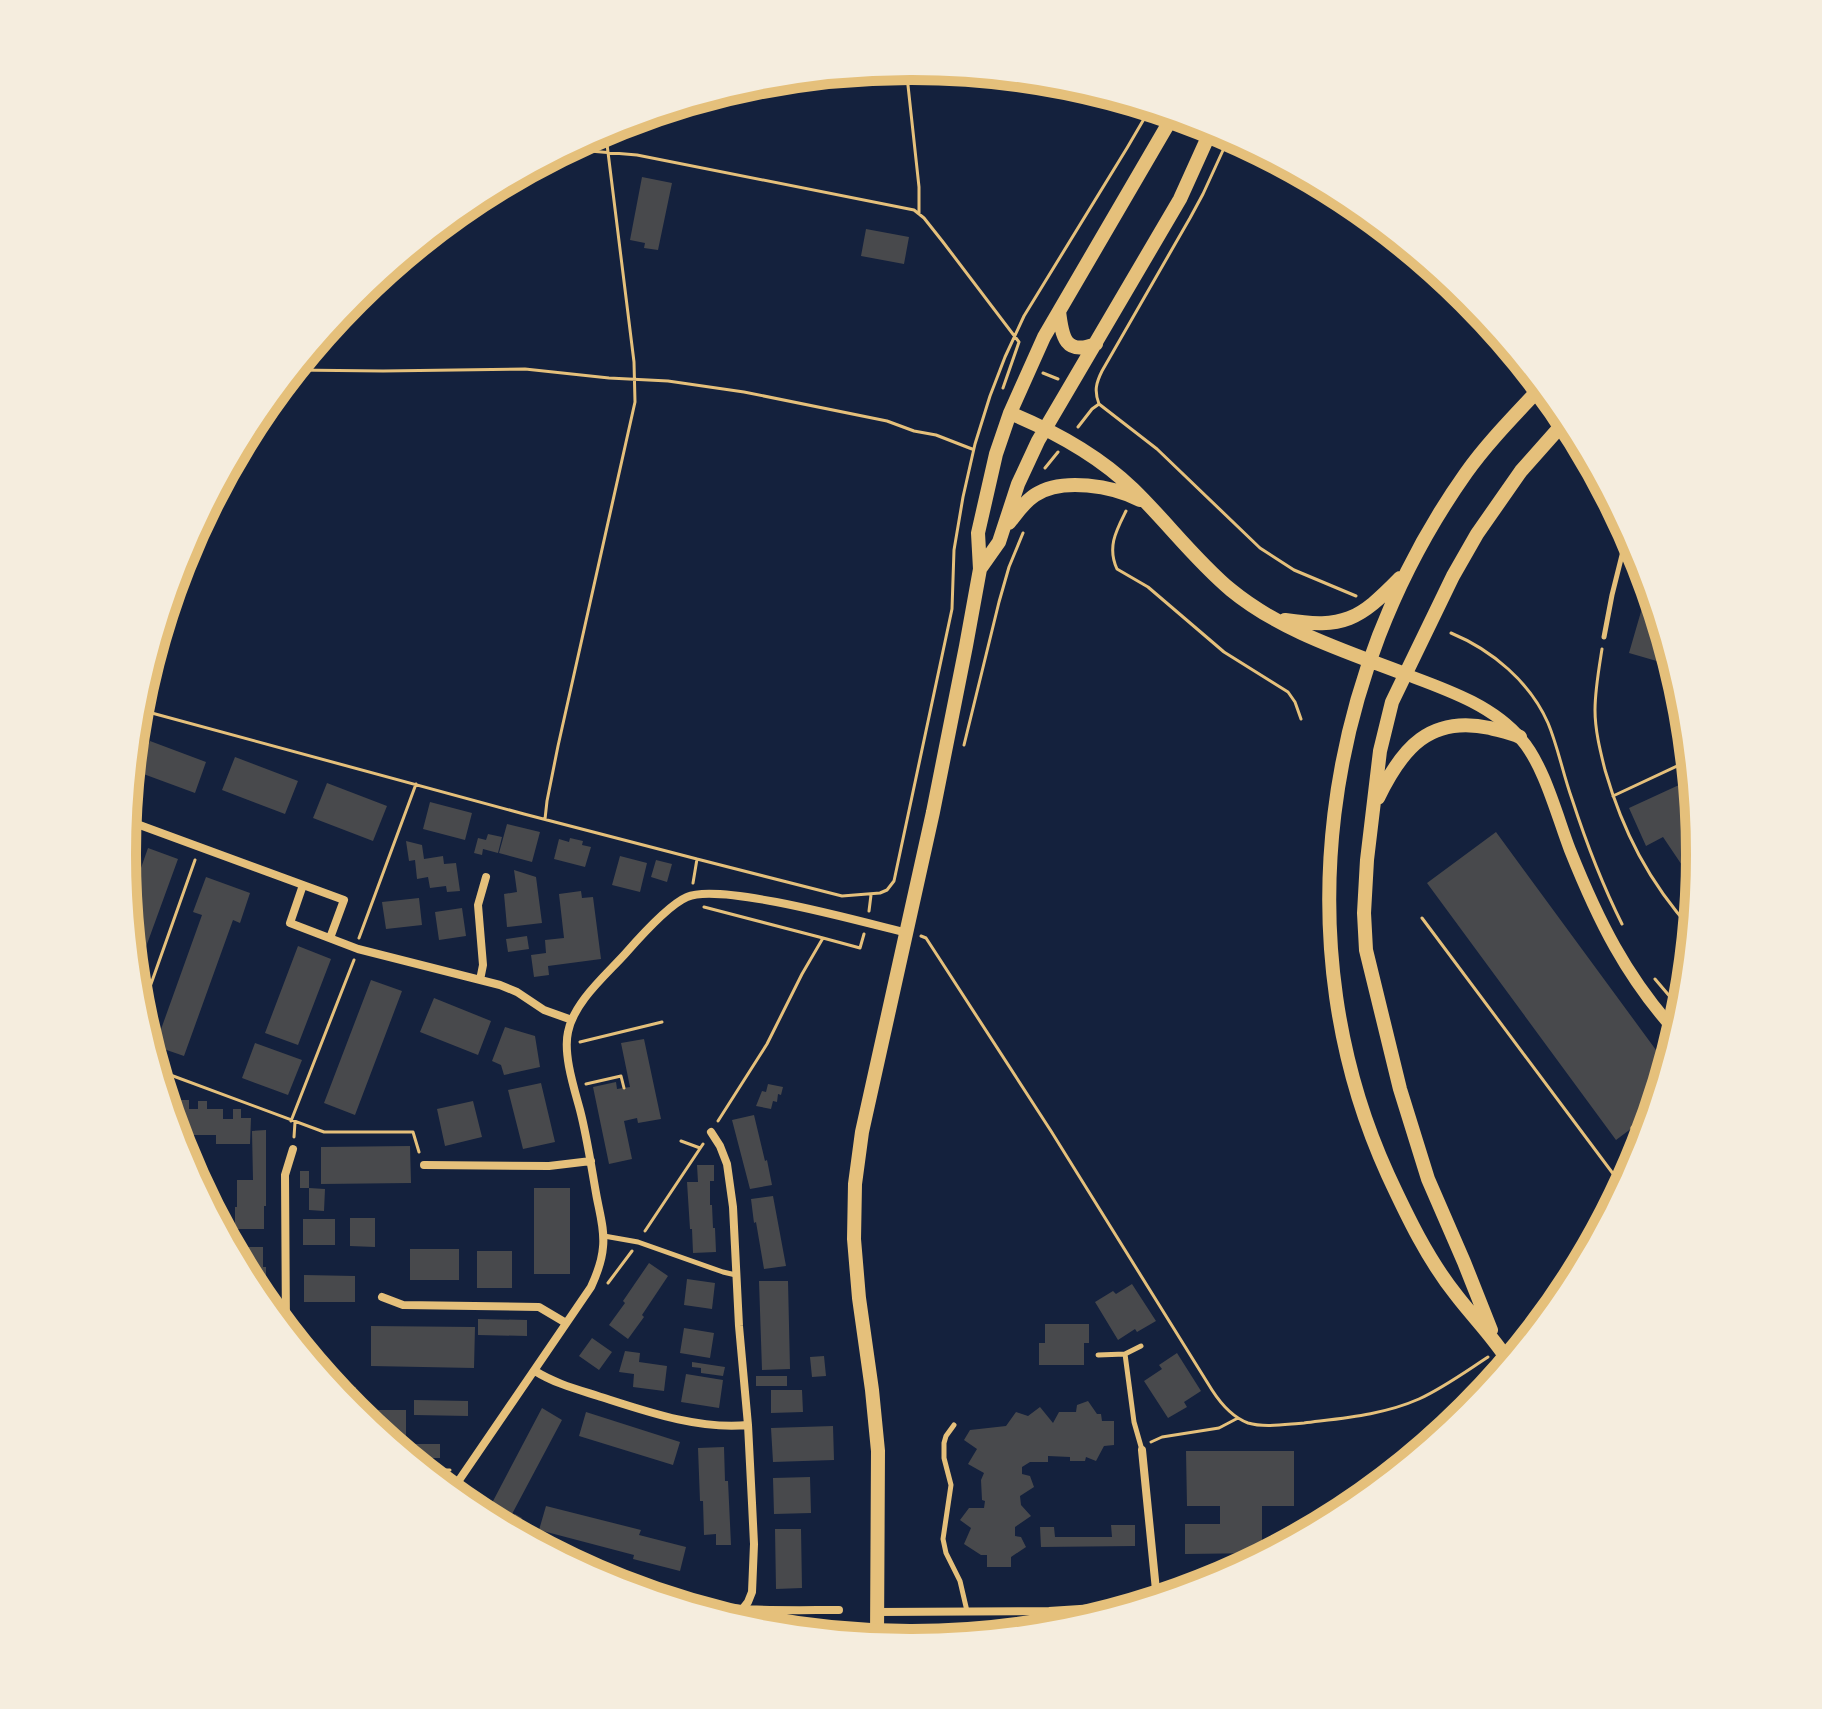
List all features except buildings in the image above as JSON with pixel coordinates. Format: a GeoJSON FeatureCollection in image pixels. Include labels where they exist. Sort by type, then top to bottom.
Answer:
{"type":"FeatureCollection","features":[{"type":"Feature","properties":{"kind":"main road"},"geometry":{"type":"LineString","coordinates":[[877,1628],[878,1451],[855,1260],[854,1203],[862,1132],[944,757],[980,569],[978,533],[996,454],[1010,413],[1044,337],[1168,124]]}},
{"type":"Feature","properties":{"kind":"main road"},"geometry":{"type":"LineString","coordinates":[[1004,531],[1018,484],[1045,427],[1180,199],[1207,139]]}},
{"type":"Feature","properties":{"kind":"main road"},"geometry":{"type":"LineString","coordinates":[[1059,311],[1066,339],[1071,346],[1079,349],[1096,344]]}},
{"type":"Feature","properties":{"kind":"main road"},"geometry":{"type":"LineString","coordinates":[[1503,1353],[1448,1284],[1425,1247],[1394,1189],[1374,1142],[1351,1070],[1338,1011],[1329,933],[1329,870],[1339,777],[1349,731],[1385,618],[1409,568],[1467,471],[1534,395]]}},
{"type":"Feature","properties":{"kind":"main road"},"geometry":{"type":"LineString","coordinates":[[1010,413],[1045,427],[1108,466],[1215,576],[1248,603],[1322,642],[1405,674]]}},
{"type":"Feature","properties":{"kind":"main road"},"geometry":{"type":"LineString","coordinates":[[1496,1341],[1420,1157],[1400,1089],[1366,950],[1364,913],[1367,860],[1380,751],[1388,714],[1405,674],[1453,576],[1484,523],[1528,462],[1558,429]]}},
{"type":"Feature","properties":{"kind":"main road"},"geometry":{"type":"LineString","coordinates":[[980,569],[1024,504],[1039,492],[1056,487],[1089,486],[1133,497],[1147,504]]}},
{"type":"Feature","properties":{"kind":"main road"},"geometry":{"type":"LineString","coordinates":[[1269,616],[1314,625],[1340,622],[1373,604],[1409,568]]}},
{"type":"Feature","properties":{"kind":"main road"},"geometry":{"type":"LineString","coordinates":[[1372,814],[1397,765],[1413,744],[1429,733],[1446,726],[1467,725],[1520,737]]}},
{"type":"Feature","properties":{"kind":"street"},"geometry":{"type":"LineString","coordinates":[[1405,674],[1470,701],[1520,737],[1538,767],[1586,888],[1616,950],[1639,987],[1667,1021]]}},
{"type":"Feature","properties":{"kind":"street"},"geometry":{"type":"LineString","coordinates":[[137,824],[344,900],[330,938]]}},
{"type":"Feature","properties":{"kind":"street"},"geometry":{"type":"LineString","coordinates":[[480,980],[483,965],[478,905],[486,877]]}},
{"type":"Feature","properties":{"kind":"street"},"geometry":{"type":"LineString","coordinates":[[303,885],[290,923],[357,948],[508,988],[544,1010],[572,1020]]}},
{"type":"Feature","properties":{"kind":"street"},"geometry":{"type":"LineString","coordinates":[[458,1482],[591,1287],[601,1262],[604,1236],[568,1045],[568,1030],[583,1002],[629,949],[678,902],[695,894],[733,895],[907,933]]}},
{"type":"Feature","properties":{"kind":"street"},"geometry":{"type":"LineString","coordinates":[[711,1132],[727,1164],[731,1188],[741,1366],[748,1425],[754,1556],[752,1592],[741,1610]]}},
{"type":"Feature","properties":{"kind":"street"},"geometry":{"type":"LineString","coordinates":[[286,1311],[285,1175],[293,1149]]}},
{"type":"Feature","properties":{"kind":"street"},"geometry":{"type":"LineString","coordinates":[[424,1165],[549,1166],[591,1161]]}},
{"type":"Feature","properties":{"kind":"street"},"geometry":{"type":"LineString","coordinates":[[382,1297],[403,1305],[539,1307],[566,1323]]}},
{"type":"Feature","properties":{"kind":"street"},"geometry":{"type":"LineString","coordinates":[[535,1371],[550,1380],[636,1408],[700,1423],[748,1425]]}},
{"type":"Feature","properties":{"kind":"street"},"geometry":{"type":"LineString","coordinates":[[1142,1450],[1156,1589]]}},
{"type":"Feature","properties":{"kind":"street"},"geometry":{"type":"LineString","coordinates":[[877,1612],[1086,1609]]}},
{"type":"Feature","properties":{"kind":"street"},"geometry":{"type":"LineString","coordinates":[[742,1610],[839,1610]]}},
{"type":"Feature","properties":{"kind":"lane"},"geometry":{"type":"LineString","coordinates":[[1604,637],[1623,550]]}},
{"type":"Feature","properties":{"kind":"lane"},"geometry":{"type":"LineString","coordinates":[[604,1236],[638,1242],[736,1275]]}},
{"type":"Feature","properties":{"kind":"lane"},"geometry":{"type":"LineString","coordinates":[[1098,1355],[1125,1354],[1141,1346]]}},
{"type":"Feature","properties":{"kind":"lane"},"geometry":{"type":"LineString","coordinates":[[1125,1354],[1134,1422],[1142,1450]]}},
{"type":"Feature","properties":{"kind":"lane"},"geometry":{"type":"LineString","coordinates":[[954,1425],[944,1443],[944,1458],[951,1485],[943,1539],[946,1553],[960,1581],[967,1611]]}},
{"type":"Feature","properties":{"kind":"path"},"geometry":{"type":"LineString","coordinates":[[907,80],[919,214]]}},
{"type":"Feature","properties":{"kind":"path"},"geometry":{"type":"LineString","coordinates":[[150,712],[831,894],[847,896],[884,892],[894,881],[899,865],[952,609],[955,541],[974,450],[990,396],[1014,335],[1146,117]]}},
{"type":"Feature","properties":{"kind":"path"},"geometry":{"type":"LineString","coordinates":[[545,819],[555,759],[635,402],[635,379],[607,143]]}},
{"type":"Feature","properties":{"kind":"path"},"geometry":{"type":"LineString","coordinates":[[1224,147],[1190,218],[1102,371],[1095,393],[1099,404],[1157,449],[1260,548],[1302,574],[1356,596]]}},
{"type":"Feature","properties":{"kind":"path"},"geometry":{"type":"LineString","coordinates":[[590,150],[637,155],[910,208],[943,242],[1014,335]]}},
{"type":"Feature","properties":{"kind":"path"},"geometry":{"type":"LineString","coordinates":[[1005,357],[1095,393]]}},
{"type":"Feature","properties":{"kind":"path"},"geometry":{"type":"LineString","coordinates":[[308,370],[525,369],[668,381],[744,392],[876,418],[936,435],[974,450]]}},
{"type":"Feature","properties":{"kind":"path"},"geometry":{"type":"LineString","coordinates":[[1039,492],[1037,478],[1052,459]]}},
{"type":"Feature","properties":{"kind":"path"},"geometry":{"type":"LineString","coordinates":[[1133,497],[1114,535],[1112,552],[1117,569],[1148,587],[1224,652],[1284,689],[1293,699],[1301,719]]}},
{"type":"Feature","properties":{"kind":"path"},"geometry":{"type":"LineString","coordinates":[[964,746],[999,602],[1024,530]]}},
{"type":"Feature","properties":{"kind":"path"},"geometry":{"type":"LineString","coordinates":[[1451,633],[1500,662],[1526,687],[1540,708],[1552,733],[1585,838],[1625,931]]}},
{"type":"Feature","properties":{"kind":"path"},"geometry":{"type":"LineString","coordinates":[[1604,637],[1595,709],[1599,748],[1613,796],[1636,853],[1683,918]]}},
{"type":"Feature","properties":{"kind":"path"},"geometry":{"type":"LineString","coordinates":[[1613,796],[1680,765]]}},
{"type":"Feature","properties":{"kind":"path"},"geometry":{"type":"LineString","coordinates":[[291,1121],[416,784]]}},
{"type":"Feature","properties":{"kind":"path"},"geometry":{"type":"LineString","coordinates":[[149,991],[200,846]]}},
{"type":"Feature","properties":{"kind":"path"},"geometry":{"type":"LineString","coordinates":[[697,859],[693,879],[695,894],[706,909],[860,948],[871,895]]}},
{"type":"Feature","properties":{"kind":"path"},"geometry":{"type":"LineString","coordinates":[[1422,918],[1615,1177]]}},
{"type":"Feature","properties":{"kind":"path"},"geometry":{"type":"LineString","coordinates":[[923,937],[1051,1131],[1212,1390],[1238,1418],[1263,1425],[1362,1415],[1407,1404],[1459,1376]]}},
{"type":"Feature","properties":{"kind":"path"},"geometry":{"type":"LineString","coordinates":[[591,1287],[609,1283],[638,1242],[767,1044],[823,938]]}},
{"type":"Feature","properties":{"kind":"path"},"geometry":{"type":"LineString","coordinates":[[1652,975],[1672,999]]}},
{"type":"Feature","properties":{"kind":"path"},"geometry":{"type":"LineString","coordinates":[[568,1045],[662,1022]]}},
{"type":"Feature","properties":{"kind":"path"},"geometry":{"type":"LineString","coordinates":[[169,1075],[324,1132],[413,1132],[424,1165]]}},
{"type":"Feature","properties":{"kind":"path"},"geometry":{"type":"LineString","coordinates":[[574,1086],[621,1076],[624,1088]]}},
{"type":"Feature","properties":{"kind":"path"},"geometry":{"type":"LineString","coordinates":[[681,1141],[700,1148]]}},
{"type":"Feature","properties":{"kind":"path"},"geometry":{"type":"LineString","coordinates":[[1142,1450],[1162,1437],[1219,1428],[1238,1418]]}},
{"type":"Feature","properties":{"kind":"path"},"geometry":{"type":"LineString","coordinates":[[441,1470],[466,1470]]}}]}
